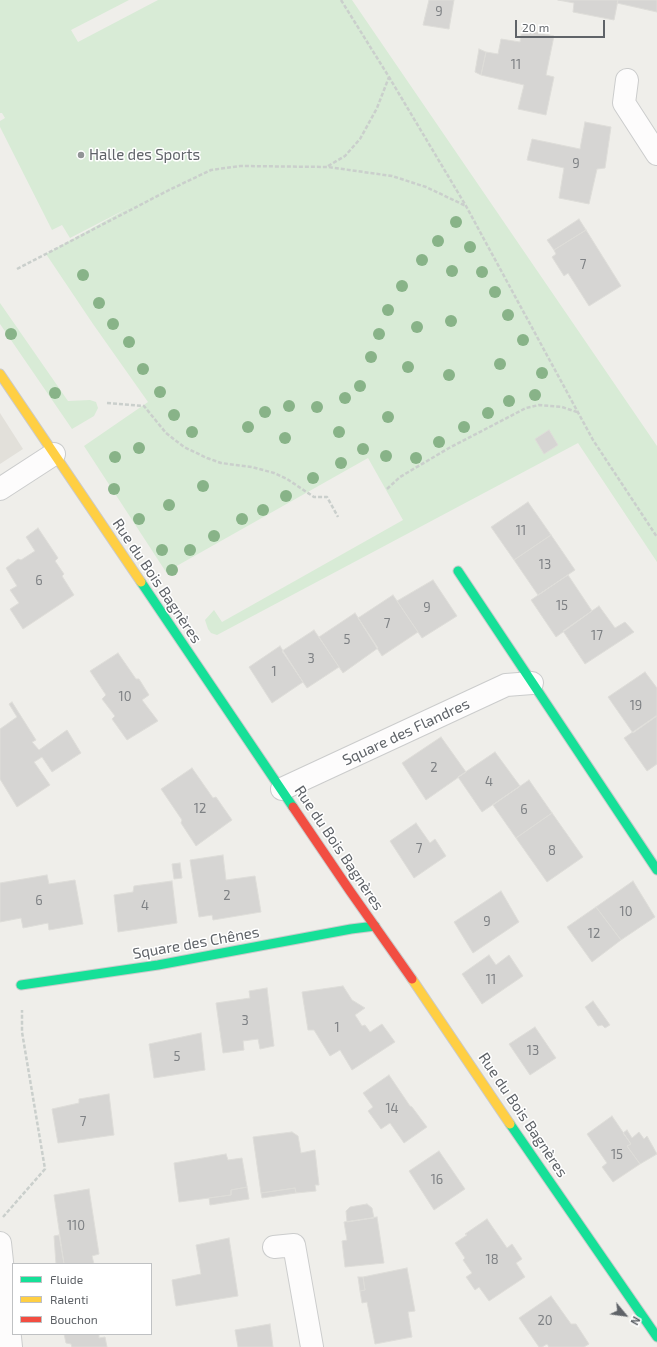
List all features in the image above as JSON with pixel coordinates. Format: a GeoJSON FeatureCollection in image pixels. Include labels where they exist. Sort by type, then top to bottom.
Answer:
{"type":"FeatureCollection","features":[{"type":"Feature","properties":{"kind":"street"},"geometry":{"type":"LineString","coordinates":[[627,80],[624,103],[657,154]]}},
{"type":"Feature","properties":{"kind":"street","name":"Rue du Bois Bagnères"},"geometry":{"type":"LineString","coordinates":[[0,374],[375,926],[424,995],[517,1134],[657,1337]]}},
{"type":"Feature","properties":{"kind":"street"},"geometry":{"type":"LineString","coordinates":[[0,489],[54,454]]}},
{"type":"Feature","properties":{"kind":"street"},"geometry":{"type":"LineString","coordinates":[[458,571],[657,870]]}},
{"type":"Feature","properties":{"kind":"street","name":"Square des Flandres"},"geometry":{"type":"LineString","coordinates":[[282,789],[506,685],[532,683]]}},
{"type":"Feature","properties":{"kind":"street","name":"Square des Chênes"},"geometry":{"type":"LineString","coordinates":[[21,985],[158,965],[351,929],[375,926]]}},
{"type":"Feature","properties":{"kind":"street"},"geometry":{"type":"LineString","coordinates":[[0,1243],[11,1347]]}},
{"type":"Feature","properties":{"kind":"street"},"geometry":{"type":"LineString","coordinates":[[274,1247],[294,1244],[312,1347]]}},
{"type":"Feature","properties":{"kind":"path"},"geometry":{"type":"LineString","coordinates":[[341,0],[389,76],[466,206],[593,440],[656,532],[657,537]]}},
{"type":"Feature","properties":{"kind":"path"},"geometry":{"type":"LineString","coordinates":[[328,167],[345,156],[360,139],[377,108],[388,83],[389,76]]}},
{"type":"Feature","properties":{"kind":"path"},"geometry":{"type":"LineString","coordinates":[[17,269],[162,193],[211,170],[240,166],[328,167],[363,171],[407,180],[466,206]]}},
{"type":"Feature","properties":{"kind":"path"},"geometry":{"type":"LineString","coordinates":[[107,403],[144,406],[166,433],[184,447],[221,463],[252,467],[274,473],[287,479],[314,497],[327,497],[338,516]]}},
{"type":"Feature","properties":{"kind":"path"},"geometry":{"type":"LineString","coordinates":[[387,489],[400,477],[449,448],[526,408],[539,405],[562,407],[577,412]]}},
{"type":"Feature","properties":{"kind":"path"},"geometry":{"type":"LineString","coordinates":[[0,1221],[45,1169],[22,1032],[21,985]]}},
{"type":"Feature","properties":{"kind":"shaded area"},"geometry":{"type":"Polygon","coordinates":[[[0,413],[23,449],[0,464],[0,413]]]}},
{"type":"Feature","properties":{"kind":"green space"},"geometry":{"type":"Polygon","coordinates":[[[0,0],[129,0],[71,30],[78,42],[158,0],[352,0],[657,446],[657,562],[578,443],[217,635],[211,633],[205,620],[214,610],[222,622],[403,520],[368,458],[166,572],[84,446],[148,402],[46,254],[130,207],[70,238],[62,225],[52,230],[0,127],[0,121],[5,118],[2,113],[0,113],[0,0]]]}},
{"type":"Feature","properties":{"kind":"green space"},"geometry":{"type":"Polygon","coordinates":[[[0,303],[68,401],[90,400],[96,402],[98,408],[94,416],[72,429],[0,324],[0,303]]]}},
{"type":"Feature","properties":{"kind":"building"},"geometry":{"type":"Polygon","coordinates":[[[429,0],[454,0],[449,29],[423,25],[429,0]]]}},
{"type":"Feature","properties":{"kind":"building"},"geometry":{"type":"Polygon","coordinates":[[[558,0],[618,0],[614,20],[573,12],[574,3],[558,0]]]}},
{"type":"Feature","properties":{"kind":"building"},"geometry":{"type":"Polygon","coordinates":[[[618,0],[657,0],[657,12],[617,3],[618,0]]]}},
{"type":"Feature","properties":{"kind":"building"},"geometry":{"type":"Polygon","coordinates":[[[522,29],[554,36],[546,75],[554,77],[546,115],[518,109],[524,85],[481,75],[486,52],[498,54],[501,39],[520,42],[522,29]]]}},
{"type":"Feature","properties":{"kind":"building"},"geometry":{"type":"Polygon","coordinates":[[[479,49],[486,52],[481,75],[475,72],[479,49]]]}},
{"type":"Feature","properties":{"kind":"building"},"geometry":{"type":"Polygon","coordinates":[[[585,122],[611,127],[605,168],[597,169],[589,204],[559,198],[564,168],[527,160],[532,139],[580,149],[585,122]]]}},
{"type":"Feature","properties":{"kind":"building"},"geometry":{"type":"Polygon","coordinates":[[[579,219],[586,230],[554,250],[547,240],[579,219]]]}},
{"type":"Feature","properties":{"kind":"building"},"geometry":{"type":"Polygon","coordinates":[[[586,230],[621,286],[589,306],[568,273],[564,276],[552,257],[556,254],[554,250],[586,230]]]}},
{"type":"Feature","properties":{"kind":"building"},"geometry":{"type":"Polygon","coordinates":[[[549,430],[558,445],[544,454],[535,439],[549,430]]]}},
{"type":"Feature","properties":{"kind":"building"},"geometry":{"type":"Polygon","coordinates":[[[528,502],[551,535],[514,560],[491,527],[528,502]]]}},
{"type":"Feature","properties":{"kind":"building"},"geometry":{"type":"Polygon","coordinates":[[[38,528],[58,558],[55,561],[64,574],[62,576],[74,595],[23,629],[10,609],[19,603],[10,590],[17,586],[6,568],[18,559],[21,560],[35,551],[26,537],[38,528]]]}},
{"type":"Feature","properties":{"kind":"building"},"geometry":{"type":"Polygon","coordinates":[[[551,535],[575,570],[538,595],[514,560],[551,535]]]}},
{"type":"Feature","properties":{"kind":"building"},"geometry":{"type":"Polygon","coordinates":[[[568,575],[592,611],[556,637],[531,600],[568,575]]]}},
{"type":"Feature","properties":{"kind":"building"},"geometry":{"type":"Polygon","coordinates":[[[433,580],[457,616],[422,638],[397,601],[433,580]]]}},
{"type":"Feature","properties":{"kind":"building"},"geometry":{"type":"Polygon","coordinates":[[[393,595],[418,632],[382,656],[358,618],[393,595]]]}},
{"type":"Feature","properties":{"kind":"building"},"geometry":{"type":"Polygon","coordinates":[[[599,606],[615,628],[625,622],[634,632],[585,664],[563,631],[599,606]]]}},
{"type":"Feature","properties":{"kind":"building"},"geometry":{"type":"Polygon","coordinates":[[[355,613],[378,648],[343,673],[319,637],[355,613]]]}},
{"type":"Feature","properties":{"kind":"building"},"geometry":{"type":"Polygon","coordinates":[[[314,630],[339,667],[307,688],[282,651],[314,630]]]}},
{"type":"Feature","properties":{"kind":"building"},"geometry":{"type":"Polygon","coordinates":[[[280,646],[303,682],[272,703],[249,667],[280,646]]]}},
{"type":"Feature","properties":{"kind":"building"},"geometry":{"type":"Polygon","coordinates":[[[118,653],[136,679],[139,679],[149,695],[142,700],[158,721],[127,740],[112,719],[115,716],[102,699],[106,695],[90,671],[118,653]]]}},
{"type":"Feature","properties":{"kind":"building"},"geometry":{"type":"Polygon","coordinates":[[[645,672],[657,688],[657,716],[633,733],[608,697],[645,672]]]}},
{"type":"Feature","properties":{"kind":"building"},"geometry":{"type":"Polygon","coordinates":[[[12,702],[36,740],[32,742],[39,750],[67,730],[81,753],[52,772],[42,757],[34,762],[50,785],[17,807],[0,779],[0,729],[17,717],[9,704],[12,702]]]}},
{"type":"Feature","properties":{"kind":"building"},"geometry":{"type":"Polygon","coordinates":[[[656,716],[657,764],[647,771],[624,738],[656,716]]]}},
{"type":"Feature","properties":{"kind":"building"},"geometry":{"type":"Polygon","coordinates":[[[441,737],[466,772],[426,800],[402,763],[441,737]]]}},
{"type":"Feature","properties":{"kind":"building"},"geometry":{"type":"Polygon","coordinates":[[[495,752],[520,786],[482,812],[458,777],[495,752]]]}},
{"type":"Feature","properties":{"kind":"building"},"geometry":{"type":"Polygon","coordinates":[[[192,768],[213,798],[216,797],[232,820],[196,846],[181,823],[182,820],[161,789],[192,768]]]}},
{"type":"Feature","properties":{"kind":"building"},"geometry":{"type":"Polygon","coordinates":[[[529,780],[552,813],[516,838],[493,805],[529,780]]]}},
{"type":"Feature","properties":{"kind":"building"},"geometry":{"type":"Polygon","coordinates":[[[552,813],[583,857],[547,882],[516,838],[552,813]]]}},
{"type":"Feature","properties":{"kind":"building"},"geometry":{"type":"Polygon","coordinates":[[[416,823],[430,843],[435,839],[446,856],[414,878],[390,841],[416,823]]]}},
{"type":"Feature","properties":{"kind":"building"},"geometry":{"type":"Polygon","coordinates":[[[223,855],[226,880],[255,876],[261,912],[213,920],[212,915],[199,917],[190,860],[223,855]]]}},
{"type":"Feature","properties":{"kind":"building"},"geometry":{"type":"Polygon","coordinates":[[[180,863],[182,878],[174,879],[172,864],[180,863]]]}},
{"type":"Feature","properties":{"kind":"building"},"geometry":{"type":"Polygon","coordinates":[[[47,875],[49,884],[75,880],[83,924],[49,930],[48,923],[23,928],[21,918],[0,922],[0,883],[47,875]]]}},
{"type":"Feature","properties":{"kind":"building"},"geometry":{"type":"Polygon","coordinates":[[[172,881],[177,923],[118,932],[114,895],[133,892],[134,886],[172,881]]]}},
{"type":"Feature","properties":{"kind":"building"},"geometry":{"type":"Polygon","coordinates":[[[633,881],[655,917],[621,940],[596,907],[633,881]]]}},
{"type":"Feature","properties":{"kind":"building"},"geometry":{"type":"Polygon","coordinates":[[[501,891],[519,922],[473,953],[454,922],[501,891]]]}},
{"type":"Feature","properties":{"kind":"building"},"geometry":{"type":"Polygon","coordinates":[[[596,907],[621,940],[592,962],[567,927],[596,907]]]}},
{"type":"Feature","properties":{"kind":"building"},"geometry":{"type":"Polygon","coordinates":[[[489,955],[496,965],[509,955],[523,976],[482,1004],[462,974],[489,955]]]}},
{"type":"Feature","properties":{"kind":"building"},"geometry":{"type":"Polygon","coordinates":[[[343,986],[352,1000],[365,1008],[355,1015],[362,1026],[365,1025],[370,1032],[382,1024],[395,1042],[352,1070],[340,1050],[330,1056],[314,1030],[308,1030],[302,992],[343,986]]]}},
{"type":"Feature","properties":{"kind":"building"},"geometry":{"type":"Polygon","coordinates":[[[267,988],[274,1046],[260,1049],[258,1039],[243,1041],[244,1050],[223,1053],[216,1003],[250,998],[249,991],[267,988]]]}},
{"type":"Feature","properties":{"kind":"building"},"geometry":{"type":"Polygon","coordinates":[[[593,1001],[610,1025],[605,1028],[602,1025],[598,1026],[585,1007],[593,1001]]]}},
{"type":"Feature","properties":{"kind":"building"},"geometry":{"type":"Polygon","coordinates":[[[535,1027],[556,1058],[530,1075],[509,1044],[535,1027]]]}},
{"type":"Feature","properties":{"kind":"building"},"geometry":{"type":"Polygon","coordinates":[[[201,1033],[205,1070],[154,1078],[149,1044],[201,1033]]]}},
{"type":"Feature","properties":{"kind":"building"},"geometry":{"type":"Polygon","coordinates":[[[389,1075],[410,1106],[427,1127],[404,1143],[390,1123],[381,1129],[368,1111],[373,1107],[363,1093],[389,1075]]]}},
{"type":"Feature","properties":{"kind":"building"},"geometry":{"type":"Polygon","coordinates":[[[109,1094],[114,1135],[58,1143],[52,1109],[79,1103],[79,1099],[109,1094]]]}},
{"type":"Feature","properties":{"kind":"building"},"geometry":{"type":"Polygon","coordinates":[[[612,1116],[631,1144],[627,1146],[640,1164],[613,1182],[602,1167],[607,1163],[587,1134],[612,1116]]]}},
{"type":"Feature","properties":{"kind":"building"},"geometry":{"type":"Polygon","coordinates":[[[627,1130],[632,1138],[639,1132],[644,1139],[647,1136],[657,1154],[640,1164],[627,1146],[631,1144],[623,1133],[627,1130]]]}},
{"type":"Feature","properties":{"kind":"building"},"geometry":{"type":"Polygon","coordinates":[[[292,1132],[298,1136],[301,1153],[315,1150],[319,1185],[315,1185],[316,1191],[296,1193],[295,1188],[261,1193],[253,1137],[292,1132]]]}},
{"type":"Feature","properties":{"kind":"building"},"geometry":{"type":"Polygon","coordinates":[[[439,1151],[465,1189],[434,1210],[409,1171],[439,1151]]]}},
{"type":"Feature","properties":{"kind":"building"},"geometry":{"type":"Polygon","coordinates":[[[226,1154],[228,1160],[242,1158],[247,1187],[231,1190],[231,1195],[179,1202],[174,1163],[226,1154]]]}},
{"type":"Feature","properties":{"kind":"building"},"geometry":{"type":"Polygon","coordinates":[[[247,1187],[249,1199],[210,1205],[209,1198],[231,1195],[231,1190],[247,1187]]]}},
{"type":"Feature","properties":{"kind":"building"},"geometry":{"type":"Polygon","coordinates":[[[295,1188],[296,1193],[262,1198],[261,1193],[295,1188]]]}},
{"type":"Feature","properties":{"kind":"building"},"geometry":{"type":"Polygon","coordinates":[[[89,1189],[99,1254],[92,1256],[94,1263],[64,1263],[54,1195],[89,1189]]]}},
{"type":"Feature","properties":{"kind":"building"},"geometry":{"type":"Polygon","coordinates":[[[367,1204],[372,1208],[374,1218],[347,1222],[346,1211],[350,1207],[367,1204]]]}},
{"type":"Feature","properties":{"kind":"building"},"geometry":{"type":"Polygon","coordinates":[[[377,1217],[384,1263],[345,1267],[342,1241],[347,1240],[344,1222],[377,1217]]]}},
{"type":"Feature","properties":{"kind":"building"},"geometry":{"type":"Polygon","coordinates":[[[487,1219],[507,1248],[512,1244],[522,1259],[516,1263],[525,1277],[489,1301],[479,1287],[475,1290],[466,1277],[472,1273],[463,1260],[465,1258],[455,1243],[487,1219]]]}},
{"type":"Feature","properties":{"kind":"building"},"geometry":{"type":"Polygon","coordinates":[[[59,1235],[64,1263],[56,1263],[54,1236],[59,1235]]]}},
{"type":"Feature","properties":{"kind":"building"},"geometry":{"type":"Polygon","coordinates":[[[229,1238],[238,1296],[176,1306],[172,1280],[201,1274],[196,1245],[229,1238]]]}},
{"type":"Feature","properties":{"kind":"building"},"geometry":{"type":"Polygon","coordinates":[[[407,1268],[415,1311],[408,1312],[412,1337],[375,1344],[367,1302],[362,1303],[360,1291],[365,1290],[363,1277],[407,1268]]]}},
{"type":"Feature","properties":{"kind":"building"},"geometry":{"type":"Polygon","coordinates":[[[358,1277],[363,1277],[365,1290],[360,1291],[358,1277]]]}},
{"type":"Feature","properties":{"kind":"building"},"geometry":{"type":"Polygon","coordinates":[[[551,1296],[571,1324],[576,1324],[589,1344],[584,1347],[549,1347],[547,1344],[539,1347],[519,1318],[551,1296]]]}},
{"type":"Feature","properties":{"kind":"building"},"geometry":{"type":"Polygon","coordinates":[[[270,1324],[273,1347],[238,1347],[235,1330],[270,1324]]]}},
{"type":"Feature","properties":{"kind":"building"},"geometry":{"type":"Polygon","coordinates":[[[64,1335],[99,1335],[99,1338],[105,1337],[107,1347],[72,1347],[71,1344],[66,1343],[64,1335]]]}},
{"type":"Feature","properties":{"kind":"traffic: fast"},"geometry":{"type":"LineString","coordinates":[[458,571],[657,870]]}},
{"type":"Feature","properties":{"kind":"traffic: fast"},"geometry":{"type":"LineString","coordinates":[[141,582],[293,807]]}},
{"type":"Feature","properties":{"kind":"traffic: fast"},"geometry":{"type":"LineString","coordinates":[[21,985],[158,965],[351,929],[375,926]]}},
{"type":"Feature","properties":{"kind":"traffic: fast"},"geometry":{"type":"LineString","coordinates":[[510,1124],[657,1337]]}},
{"type":"Feature","properties":{"kind":"traffic: slow"},"geometry":{"type":"LineString","coordinates":[[0,374],[141,582]]}},
{"type":"Feature","properties":{"kind":"traffic: slow"},"geometry":{"type":"LineString","coordinates":[[412,979],[510,1124]]}},
{"type":"Feature","properties":{"kind":"traffic: jam"},"geometry":{"type":"LineString","coordinates":[[293,807],[412,979]]}},
{"type":"Feature","properties":{"kind":"place","name":"Halle des Sports"},"geometry":{"type":"Point","coordinates":[81,155]}}]}
